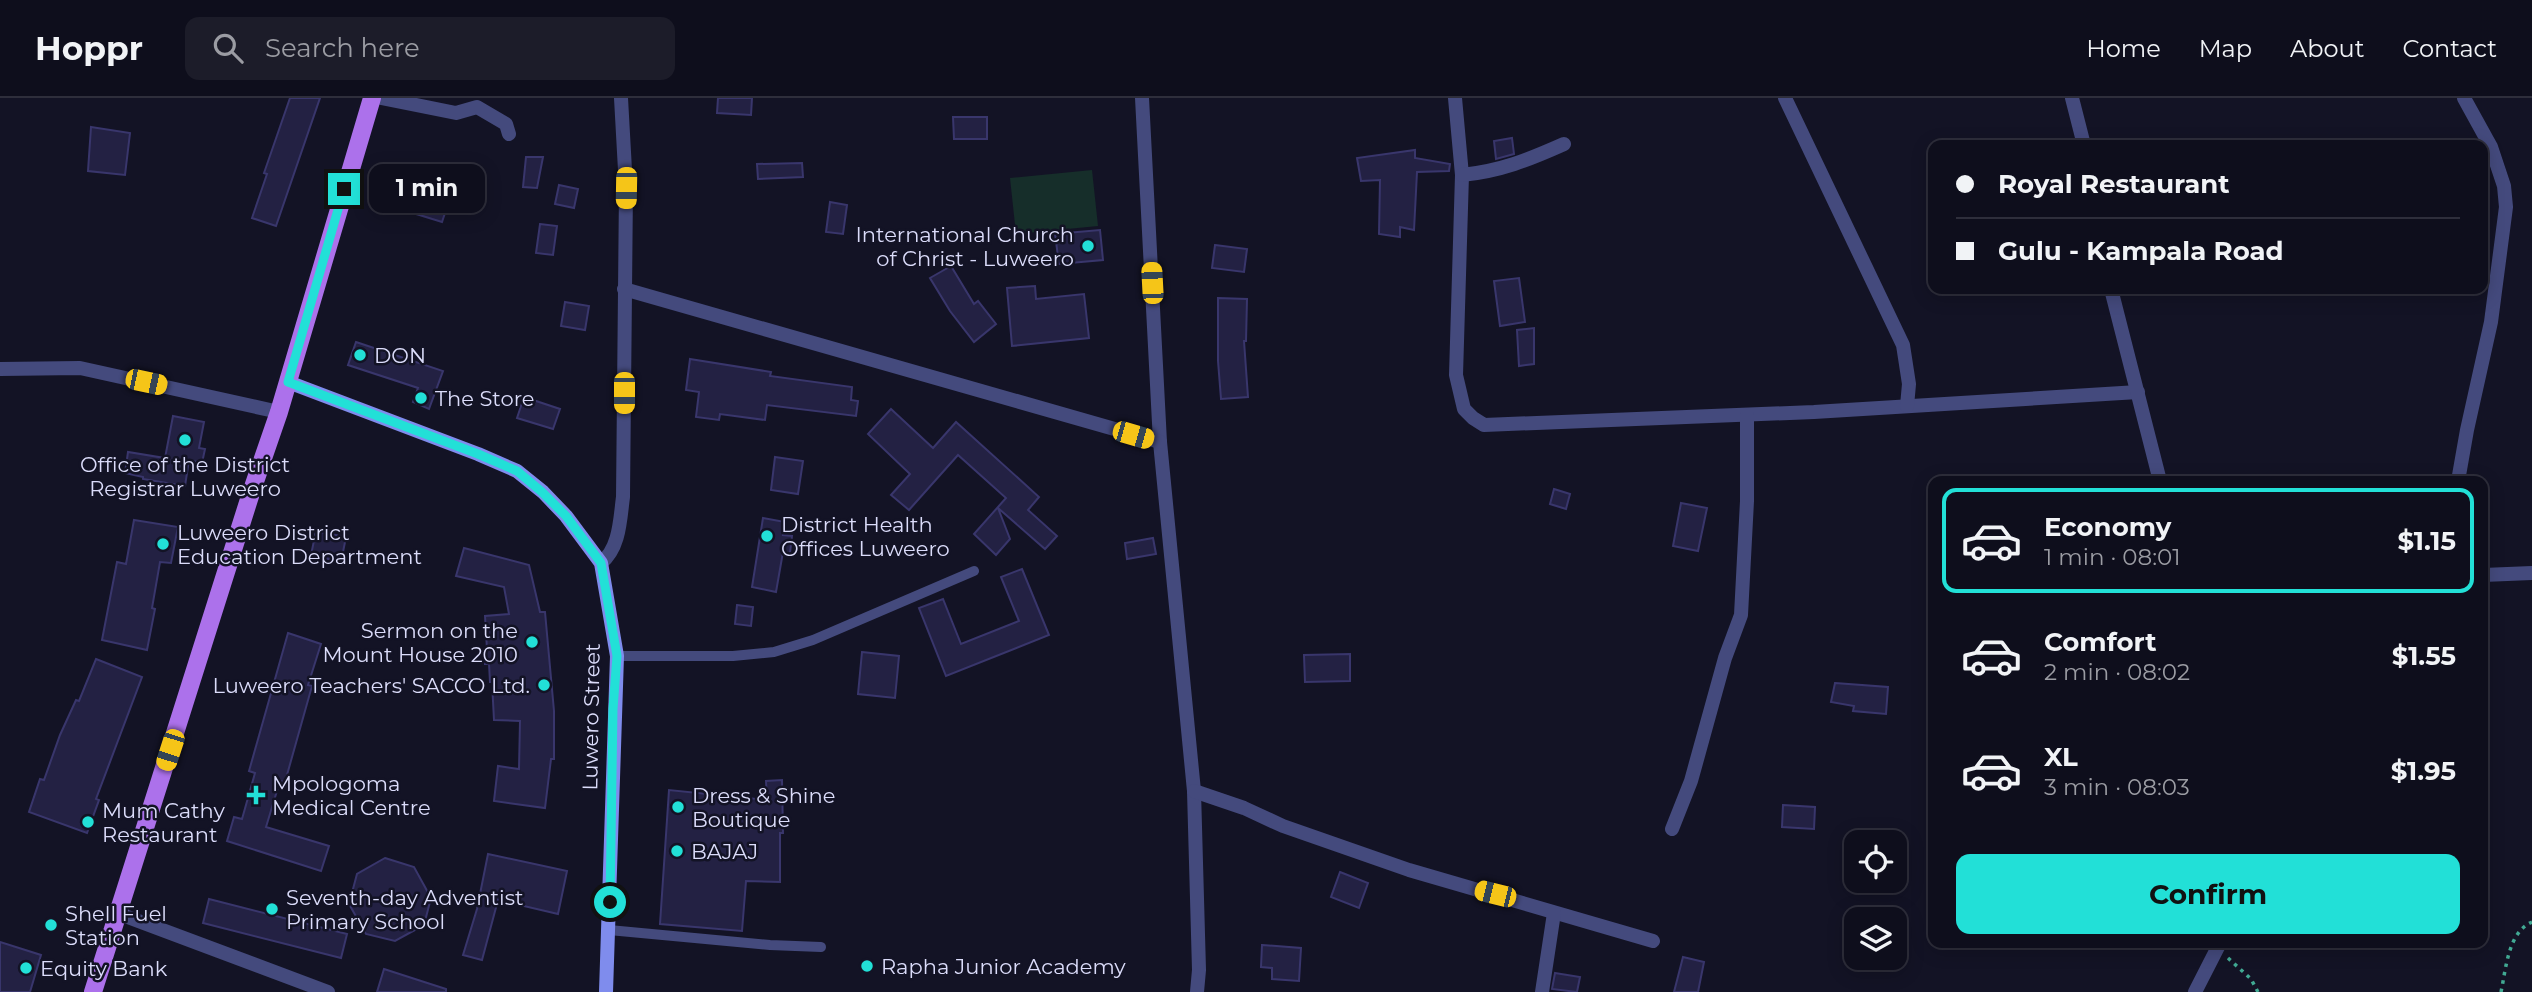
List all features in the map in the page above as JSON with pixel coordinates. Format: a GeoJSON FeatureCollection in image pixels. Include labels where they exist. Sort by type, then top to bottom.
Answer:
{"type":"FeatureCollection","features":[{"type":"Feature","properties":{"kind":"main road"},"geometry":{"type":"LineString","coordinates":[[93,992],[279,412],[372,98]]}},
{"type":"Feature","properties":{"kind":"main road","name":"Luwero Street"},"geometry":{"type":"LineString","coordinates":[[288,382],[517,471],[566,516],[601,563],[617,656],[613,709],[606,992]]}},
{"type":"Feature","properties":{"kind":"street"},"geometry":{"type":"LineString","coordinates":[[381,98],[456,113],[477,107],[506,124],[509,134]]}},
{"type":"Feature","properties":{"kind":"street"},"geometry":{"type":"LineString","coordinates":[[601,563],[615,542],[623,497],[626,188],[621,98]]}},
{"type":"Feature","properties":{"kind":"street"},"geometry":{"type":"LineString","coordinates":[[1142,98],[1160,442],[1194,791],[1199,970],[1197,992]]}},
{"type":"Feature","properties":{"kind":"street"},"geometry":{"type":"LineString","coordinates":[[1455,98],[1462,175],[1456,375],[1464,409],[1484,425],[1907,407],[2138,392]]}},
{"type":"Feature","properties":{"kind":"street"},"geometry":{"type":"LineString","coordinates":[[1784,98],[1903,345],[1909,384],[1907,407]]}},
{"type":"Feature","properties":{"kind":"street"},"geometry":{"type":"LineString","coordinates":[[2073,98],[2083,140]]}},
{"type":"Feature","properties":{"kind":"street"},"geometry":{"type":"LineString","coordinates":[[2464,98],[2487,140]]}},
{"type":"Feature","properties":{"kind":"street"},"geometry":{"type":"LineString","coordinates":[[2459,476],[2491,322],[2506,207],[2504,186],[2488,142]]}},
{"type":"Feature","properties":{"kind":"street"},"geometry":{"type":"LineString","coordinates":[[1462,175],[1518,165],[1564,144]]}},
{"type":"Feature","properties":{"kind":"street"},"geometry":{"type":"LineString","coordinates":[[624,289],[1160,442]]}},
{"type":"Feature","properties":{"kind":"street"},"geometry":{"type":"LineString","coordinates":[[2112,294],[2159,476]]}},
{"type":"Feature","properties":{"kind":"street"},"geometry":{"type":"LineString","coordinates":[[0,369],[80,368],[279,412]]}},
{"type":"Feature","properties":{"kind":"street"},"geometry":{"type":"LineString","coordinates":[[1672,829],[1691,781],[1725,658],[1741,615],[1747,501],[1747,415]]}},
{"type":"Feature","properties":{"kind":"street"},"geometry":{"type":"LineString","coordinates":[[2488,575],[2532,573]]}},
{"type":"Feature","properties":{"kind":"street"},"geometry":{"type":"LineString","coordinates":[[1194,791],[1244,808],[1283,826],[1409,870],[1653,941]]}},
{"type":"Feature","properties":{"kind":"street"},"geometry":{"type":"LineString","coordinates":[[1542,992],[1554,913]]}},
{"type":"Feature","properties":{"kind":"street"},"geometry":{"type":"LineString","coordinates":[[117,914],[327,992]]}},
{"type":"Feature","properties":{"kind":"street"},"geometry":{"type":"LineString","coordinates":[[2195,992],[2217,948]]}},
{"type":"Feature","properties":{"kind":"lane"},"geometry":{"type":"LineString","coordinates":[[617,656],[733,656],[774,652],[813,640],[974,571]]}},
{"type":"Feature","properties":{"kind":"lane"},"geometry":{"type":"LineString","coordinates":[[609,930],[821,947]]}},
{"type":"Feature","properties":{"kind":"path"},"geometry":{"type":"LineString","coordinates":[[2501,992],[2518,930],[2532,922]]}},
{"type":"Feature","properties":{"kind":"path"},"geometry":{"type":"LineString","coordinates":[[2222,948],[2258,992]]}},
{"type":"Feature","properties":{"kind":"green space"},"geometry":{"type":"Polygon","coordinates":[[[1092,170],[1098,226],[1016,234],[1010,178],[1092,170]]]}},
{"type":"Feature","properties":{"kind":"building"},"geometry":{"type":"Polygon","coordinates":[[[290,98],[320,98],[276,226],[252,218],[267,174],[264,173],[290,98]]]}},
{"type":"Feature","properties":{"kind":"building"},"geometry":{"type":"Polygon","coordinates":[[[718,98],[752,98],[751,115],[717,113],[718,98]]]}},
{"type":"Feature","properties":{"kind":"building"},"geometry":{"type":"Polygon","coordinates":[[[953,117],[987,117],[987,139],[954,139],[953,117]]]}},
{"type":"Feature","properties":{"kind":"building"},"geometry":{"type":"Polygon","coordinates":[[[91,127],[130,133],[125,175],[88,171],[91,127]]]}},
{"type":"Feature","properties":{"kind":"building"},"geometry":{"type":"Polygon","coordinates":[[[1512,138],[1514,154],[1496,159],[1494,141],[1512,138]]]}},
{"type":"Feature","properties":{"kind":"building"},"geometry":{"type":"Polygon","coordinates":[[[1415,150],[1415,158],[1450,164],[1449,171],[1417,172],[1414,230],[1400,227],[1400,237],[1379,234],[1380,180],[1361,181],[1357,158],[1415,150]]]}},
{"type":"Feature","properties":{"kind":"building"},"geometry":{"type":"Polygon","coordinates":[[[526,157],[543,157],[537,188],[523,187],[526,157]]]}},
{"type":"Feature","properties":{"kind":"building"},"geometry":{"type":"Polygon","coordinates":[[[802,163],[803,177],[758,179],[757,164],[802,163]]]}},
{"type":"Feature","properties":{"kind":"building"},"geometry":{"type":"Polygon","coordinates":[[[422,183],[452,192],[442,222],[413,213],[422,183]]]}},
{"type":"Feature","properties":{"kind":"building"},"geometry":{"type":"Polygon","coordinates":[[[559,185],[578,189],[574,208],[555,204],[559,185]]]}},
{"type":"Feature","properties":{"kind":"building"},"geometry":{"type":"Polygon","coordinates":[[[830,202],[847,205],[843,234],[826,232],[830,202]]]}},
{"type":"Feature","properties":{"kind":"building"},"geometry":{"type":"Polygon","coordinates":[[[540,224],[557,226],[553,255],[536,253],[540,224]]]}},
{"type":"Feature","properties":{"kind":"building"},"geometry":{"type":"Polygon","coordinates":[[[1100,230],[1103,260],[1059,264],[1055,234],[1100,230]]]}},
{"type":"Feature","properties":{"kind":"building"},"geometry":{"type":"Polygon","coordinates":[[[1215,245],[1247,249],[1244,272],[1212,268],[1215,245]]]}},
{"type":"Feature","properties":{"kind":"building"},"geometry":{"type":"Polygon","coordinates":[[[951,266],[974,304],[978,301],[996,324],[974,342],[950,311],[930,278],[951,266]]]}},
{"type":"Feature","properties":{"kind":"building"},"geometry":{"type":"Polygon","coordinates":[[[1519,278],[1525,322],[1500,326],[1494,281],[1519,278]]]}},
{"type":"Feature","properties":{"kind":"building"},"geometry":{"type":"Polygon","coordinates":[[[1035,286],[1036,299],[1084,294],[1089,338],[1012,346],[1007,288],[1035,286]]]}},
{"type":"Feature","properties":{"kind":"building"},"geometry":{"type":"Polygon","coordinates":[[[1218,298],[1247,299],[1244,341],[1248,397],[1221,399],[1218,298]]]}},
{"type":"Feature","properties":{"kind":"building"},"geometry":{"type":"Polygon","coordinates":[[[565,302],[589,306],[585,330],[561,326],[565,302]]]}},
{"type":"Feature","properties":{"kind":"building"},"geometry":{"type":"Polygon","coordinates":[[[1534,328],[1534,364],[1519,366],[1517,330],[1534,328]]]}},
{"type":"Feature","properties":{"kind":"building"},"geometry":{"type":"Polygon","coordinates":[[[356,342],[443,371],[429,409],[413,402],[418,388],[348,365],[356,342]]]}},
{"type":"Feature","properties":{"kind":"building"},"geometry":{"type":"Polygon","coordinates":[[[690,359],[771,372],[770,376],[852,387],[851,400],[858,401],[856,416],[767,405],[765,420],[720,414],[719,420],[696,417],[699,392],[686,390],[690,359]]]}},
{"type":"Feature","properties":{"kind":"building"},"geometry":{"type":"Polygon","coordinates":[[[524,397],[560,409],[553,429],[517,418],[524,397]]]}},
{"type":"Feature","properties":{"kind":"building"},"geometry":{"type":"Polygon","coordinates":[[[891,409],[933,448],[956,422],[1039,497],[1028,510],[1057,536],[1045,549],[998,508],[1010,539],[996,555],[974,534],[1006,498],[958,455],[909,510],[891,495],[910,474],[868,434],[891,409]]]}},
{"type":"Feature","properties":{"kind":"building"},"geometry":{"type":"Polygon","coordinates":[[[173,416],[204,422],[199,448],[205,449],[202,463],[189,460],[185,486],[125,473],[128,452],[165,458],[173,416]]]}},
{"type":"Feature","properties":{"kind":"building"},"geometry":{"type":"Polygon","coordinates":[[[775,457],[803,461],[798,494],[771,490],[775,457]]]}},
{"type":"Feature","properties":{"kind":"building"},"geometry":{"type":"Polygon","coordinates":[[[1554,489],[1570,494],[1566,509],[1550,504],[1554,489]]]}},
{"type":"Feature","properties":{"kind":"building"},"geometry":{"type":"Polygon","coordinates":[[[1681,503],[1707,508],[1698,551],[1673,546],[1681,503]]]}},
{"type":"Feature","properties":{"kind":"building"},"geometry":{"type":"Polygon","coordinates":[[[763,518],[785,522],[783,535],[792,536],[790,553],[783,552],[776,592],[752,587],[763,518]]]}},
{"type":"Feature","properties":{"kind":"building"},"geometry":{"type":"Polygon","coordinates":[[[134,520],[178,527],[171,563],[160,562],[147,650],[102,640],[117,562],[126,564],[134,520]]]}},
{"type":"Feature","properties":{"kind":"building"},"geometry":{"type":"Polygon","coordinates":[[[316,531],[346,537],[341,562],[311,555],[316,531]]]}},
{"type":"Feature","properties":{"kind":"building"},"geometry":{"type":"Polygon","coordinates":[[[1153,538],[1156,554],[1127,559],[1125,543],[1153,538]]]}},
{"type":"Feature","properties":{"kind":"building"},"geometry":{"type":"Polygon","coordinates":[[[464,548],[529,565],[540,612],[545,612],[554,711],[554,759],[551,759],[545,808],[494,801],[498,766],[519,769],[520,721],[494,720],[492,682],[489,664],[485,664],[485,616],[509,614],[504,587],[456,576],[464,548]]]}},
{"type":"Feature","properties":{"kind":"building"},"geometry":{"type":"Polygon","coordinates":[[[1022,569],[1049,635],[946,676],[919,608],[943,599],[961,644],[1019,621],[1001,577],[1022,569]]]}},
{"type":"Feature","properties":{"kind":"building"},"geometry":{"type":"Polygon","coordinates":[[[737,605],[753,607],[751,626],[735,624],[737,605]]]}},
{"type":"Feature","properties":{"kind":"building"},"geometry":{"type":"Polygon","coordinates":[[[288,633],[321,644],[308,685],[312,686],[285,782],[280,781],[266,827],[329,846],[321,871],[227,841],[234,817],[242,819],[255,773],[249,771],[288,633]]]}},
{"type":"Feature","properties":{"kind":"building"},"geometry":{"type":"Polygon","coordinates":[[[862,652],[899,656],[895,698],[858,694],[862,652]]]}},
{"type":"Feature","properties":{"kind":"building"},"geometry":{"type":"Polygon","coordinates":[[[1350,654],[1350,681],[1305,682],[1304,655],[1350,654]]]}},
{"type":"Feature","properties":{"kind":"building"},"geometry":{"type":"Polygon","coordinates":[[[96,659],[142,677],[96,799],[99,800],[87,833],[29,812],[40,779],[44,780],[60,735],[76,700],[79,701],[96,659]]]}},
{"type":"Feature","properties":{"kind":"building"},"geometry":{"type":"Polygon","coordinates":[[[1835,683],[1888,687],[1886,714],[1853,711],[1854,706],[1831,702],[1835,683]]]}},
{"type":"Feature","properties":{"kind":"building"},"geometry":{"type":"Polygon","coordinates":[[[782,780],[780,882],[746,881],[742,931],[660,924],[669,790],[767,800],[766,781],[782,780]]]}},
{"type":"Feature","properties":{"kind":"building"},"geometry":{"type":"Polygon","coordinates":[[[1783,805],[1815,807],[1814,829],[1782,827],[1783,805]]]}},
{"type":"Feature","properties":{"kind":"building"},"geometry":{"type":"Polygon","coordinates":[[[488,854],[567,871],[558,914],[498,900],[482,960],[463,955],[477,909],[488,854]]]}},
{"type":"Feature","properties":{"kind":"building"},"geometry":{"type":"Polygon","coordinates":[[[385,858],[414,867],[431,898],[424,925],[395,941],[366,934],[349,904],[357,874],[385,858]]]}},
{"type":"Feature","properties":{"kind":"building"},"geometry":{"type":"Polygon","coordinates":[[[1340,872],[1368,883],[1359,908],[1331,897],[1340,872]]]}},
{"type":"Feature","properties":{"kind":"building"},"geometry":{"type":"Polygon","coordinates":[[[209,899],[347,934],[341,958],[203,923],[209,899]]]}},
{"type":"Feature","properties":{"kind":"building"},"geometry":{"type":"Polygon","coordinates":[[[0,942],[41,955],[30,992],[0,992],[0,942]]]}},
{"type":"Feature","properties":{"kind":"building"},"geometry":{"type":"Polygon","coordinates":[[[1262,945],[1301,948],[1299,981],[1272,979],[1272,968],[1261,967],[1262,945]]]}},
{"type":"Feature","properties":{"kind":"building"},"geometry":{"type":"Polygon","coordinates":[[[1683,957],[1704,962],[1698,992],[1674,992],[1683,957]]]}},
{"type":"Feature","properties":{"kind":"building"},"geometry":{"type":"Polygon","coordinates":[[[384,969],[446,989],[446,992],[377,992],[384,969]]]}},
{"type":"Feature","properties":{"kind":"building"},"geometry":{"type":"Polygon","coordinates":[[[1555,973],[1580,977],[1577,992],[1552,989],[1555,973]]]}},
{"type":"Feature","properties":{"kind":"place","name":"International Church of Christ - Luweero"},"geometry":{"type":"Point","coordinates":[1088,246]}},
{"type":"Feature","properties":{"kind":"place","name":"DON"},"geometry":{"type":"Point","coordinates":[360,355]}},
{"type":"Feature","properties":{"kind":"place","name":"The Store"},"geometry":{"type":"Point","coordinates":[421,398]}},
{"type":"Feature","properties":{"kind":"place","name":"Office of the District Registrar Luweero"},"geometry":{"type":"Point","coordinates":[185,440]}},
{"type":"Feature","properties":{"kind":"place","name":"District Health Offices Luweero"},"geometry":{"type":"Point","coordinates":[767,536]}},
{"type":"Feature","properties":{"kind":"place","name":"Luweero District Education Department"},"geometry":{"type":"Point","coordinates":[163,544]}},
{"type":"Feature","properties":{"kind":"place","name":"Sermon on the Mount House 2010"},"geometry":{"type":"Point","coordinates":[532,642]}},
{"type":"Feature","properties":{"kind":"place","name":"Luweero Teachers' SACCO Ltd."},"geometry":{"type":"Point","coordinates":[544,685]}},
{"type":"Feature","properties":{"kind":"place","name":"Mpologoma Medical Centre"},"geometry":{"type":"Point","coordinates":[256,795]}},
{"type":"Feature","properties":{"kind":"place","name":"Dress & Shine Boutique"},"geometry":{"type":"Point","coordinates":[678,807]}},
{"type":"Feature","properties":{"kind":"place","name":"Mum Cathy Restaurant"},"geometry":{"type":"Point","coordinates":[88,822]}},
{"type":"Feature","properties":{"kind":"place","name":"BAJAJ"},"geometry":{"type":"Point","coordinates":[677,851]}},
{"type":"Feature","properties":{"kind":"place","name":"Seventh-day Adventist Primary School"},"geometry":{"type":"Point","coordinates":[272,909]}},
{"type":"Feature","properties":{"kind":"place","name":"Shell Fuel Station"},"geometry":{"type":"Point","coordinates":[51,925]}},
{"type":"Feature","properties":{"kind":"place","name":"Rapha Junior Academy"},"geometry":{"type":"Point","coordinates":[867,966]}},
{"type":"Feature","properties":{"kind":"place","name":"Equity Bank"},"geometry":{"type":"Point","coordinates":[26,968]}},
{"type":"Feature","properties":{"kind":"route"},"geometry":{"type":"LineString","coordinates":[[344,189],[288,382],[517,471],[566,516],[601,563],[617,656],[613,709],[610,902]]}}]}
